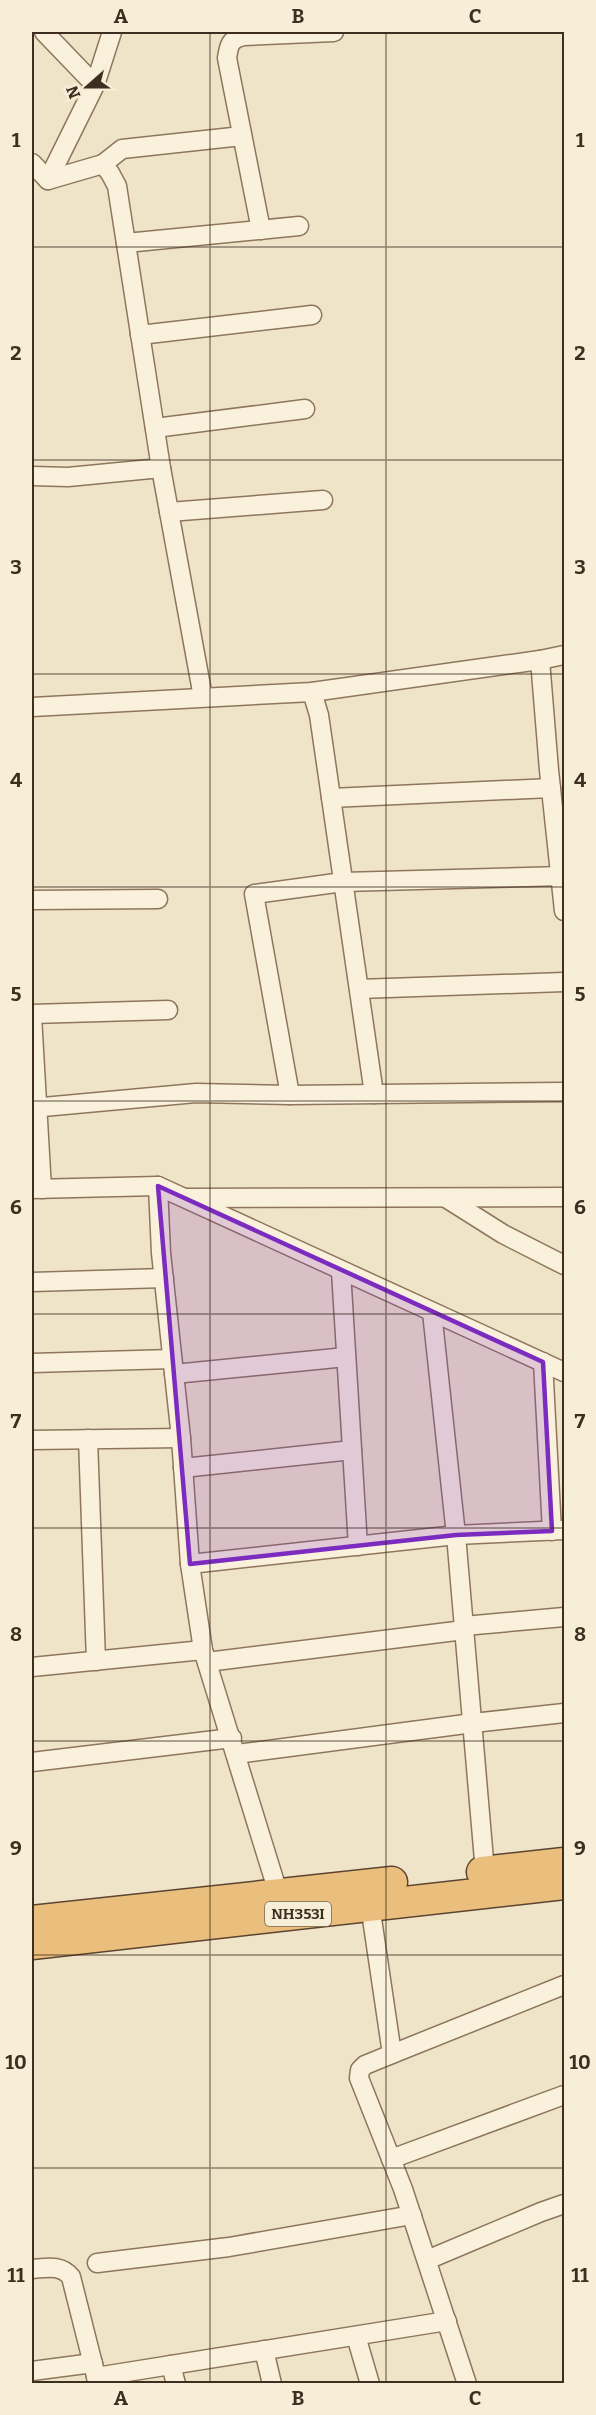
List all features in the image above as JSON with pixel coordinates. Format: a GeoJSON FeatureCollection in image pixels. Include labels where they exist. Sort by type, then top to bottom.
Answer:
{"type":"FeatureCollection","features":[{"type":"Feature","properties":{"kind":"highway","name":"NH353I"},"geometry":{"type":"LineString","coordinates":[[32,1944],[486,1872],[564,1863]]}},
{"type":"Feature","properties":{"kind":"highway","name":"NH353I"},"geometry":{"type":"LineString","coordinates":[[32,1921],[281,1905],[370,1905],[564,1884]]}},
{"type":"Feature","properties":{"kind":"street"},"geometry":{"type":"LineString","coordinates":[[44,32],[95,85]]}},
{"type":"Feature","properties":{"kind":"street"},"geometry":{"type":"LineString","coordinates":[[48,180],[95,85],[112,32]]}},
{"type":"Feature","properties":{"kind":"street"},"geometry":{"type":"LineString","coordinates":[[261,230],[227,58],[229,44],[235,38],[244,36],[334,32]]}},
{"type":"Feature","properties":{"kind":"street"},"geometry":{"type":"LineString","coordinates":[[48,180],[103,164],[122,149],[242,136]]}},
{"type":"Feature","properties":{"kind":"street"},"geometry":{"type":"LineString","coordinates":[[32,163],[48,180]]}},
{"type":"Feature","properties":{"kind":"street"},"geometry":{"type":"LineString","coordinates":[[103,164],[111,173],[117,186],[161,468],[203,697]]}},
{"type":"Feature","properties":{"kind":"street"},"geometry":{"type":"LineString","coordinates":[[126,243],[299,226]]}},
{"type":"Feature","properties":{"kind":"street"},"geometry":{"type":"LineString","coordinates":[[140,335],[312,315]]}},
{"type":"Feature","properties":{"kind":"street"},"geometry":{"type":"LineString","coordinates":[[155,428],[305,409]]}},
{"type":"Feature","properties":{"kind":"street"},"geometry":{"type":"LineString","coordinates":[[32,476],[68,477],[161,468]]}},
{"type":"Feature","properties":{"kind":"street"},"geometry":{"type":"LineString","coordinates":[[170,512],[323,500]]}},
{"type":"Feature","properties":{"kind":"street"},"geometry":{"type":"LineString","coordinates":[[32,707],[312,692],[564,655]]}},
{"type":"Feature","properties":{"kind":"street"},"geometry":{"type":"LineString","coordinates":[[540,660],[564,911]]}},
{"type":"Feature","properties":{"kind":"street"},"geometry":{"type":"LineString","coordinates":[[312,692],[319,715],[374,1094]]}},
{"type":"Feature","properties":{"kind":"street"},"geometry":{"type":"LineString","coordinates":[[331,798],[551,788]]}},
{"type":"Feature","properties":{"kind":"street"},"geometry":{"type":"LineString","coordinates":[[290,1095],[254,894],[343,882],[562,876]]}},
{"type":"Feature","properties":{"kind":"street"},"geometry":{"type":"LineString","coordinates":[[32,900],[158,899]]}},
{"type":"Feature","properties":{"kind":"street"},"geometry":{"type":"LineString","coordinates":[[358,989],[564,982]]}},
{"type":"Feature","properties":{"kind":"street"},"geometry":{"type":"LineString","coordinates":[[168,1010],[32,1015],[37,1189],[158,1186],[564,1371]]}},
{"type":"Feature","properties":{"kind":"street"},"geometry":{"type":"LineString","coordinates":[[35,1108],[196,1094],[564,1092]]}},
{"type":"Feature","properties":{"kind":"street"},"geometry":{"type":"LineString","coordinates":[[158,1186],[190,1564],[205,1656],[281,1905]]}},
{"type":"Feature","properties":{"kind":"street"},"geometry":{"type":"LineString","coordinates":[[182,1198],[564,1197]]}},
{"type":"Feature","properties":{"kind":"street"},"geometry":{"type":"LineString","coordinates":[[445,1198],[503,1234],[564,1265]]}},
{"type":"Feature","properties":{"kind":"street"},"geometry":{"type":"LineString","coordinates":[[340,1270],[358,1546]]}},
{"type":"Feature","properties":{"kind":"street"},"geometry":{"type":"LineString","coordinates":[[32,1282],[164,1278]]}},
{"type":"Feature","properties":{"kind":"street"},"geometry":{"type":"LineString","coordinates":[[432,1312],[456,1535],[486,1872]]}},
{"type":"Feature","properties":{"kind":"street"},"geometry":{"type":"LineString","coordinates":[[32,1363],[173,1366],[346,1357]]}},
{"type":"Feature","properties":{"kind":"street"},"geometry":{"type":"LineString","coordinates":[[190,1564],[456,1535],[558,1530],[543,1362]]}},
{"type":"Feature","properties":{"kind":"street"},"geometry":{"type":"LineString","coordinates":[[32,1440],[181,1438]]}},
{"type":"Feature","properties":{"kind":"street"},"geometry":{"type":"LineString","coordinates":[[88,1439],[96,1660]]}},
{"type":"Feature","properties":{"kind":"street"},"geometry":{"type":"LineString","coordinates":[[183,1468],[352,1450]]}},
{"type":"Feature","properties":{"kind":"street"},"geometry":{"type":"LineString","coordinates":[[32,1667],[96,1660],[205,1656],[564,1617]]}},
{"type":"Feature","properties":{"kind":"street"},"geometry":{"type":"LineString","coordinates":[[32,1762],[234,1746],[564,1713]]}},
{"type":"Feature","properties":{"kind":"street"},"geometry":{"type":"LineString","coordinates":[[370,1905],[392,2054]]}},
{"type":"Feature","properties":{"kind":"street"},"geometry":{"type":"LineString","coordinates":[[467,2384],[412,2215],[359,2074],[365,2065],[564,1985]]}},
{"type":"Feature","properties":{"kind":"street"},"geometry":{"type":"LineString","coordinates":[[391,2159],[564,2095]]}},
{"type":"Feature","properties":{"kind":"street"},"geometry":{"type":"LineString","coordinates":[[427,2260],[564,2204]]}},
{"type":"Feature","properties":{"kind":"street"},"geometry":{"type":"LineString","coordinates":[[97,2263],[229,2247],[412,2215]]}},
{"type":"Feature","properties":{"kind":"street"},"geometry":{"type":"LineString","coordinates":[[32,2269],[58,2268],[66,2270],[71,2277],[96,2374]]}},
{"type":"Feature","properties":{"kind":"street"},"geometry":{"type":"LineString","coordinates":[[32,2371],[96,2374],[171,2365],[447,2321]]}},
{"type":"Feature","properties":{"kind":"street"},"geometry":{"type":"LineString","coordinates":[[356,2336],[370,2384]]}},
{"type":"Feature","properties":{"kind":"street"},"geometry":{"type":"LineString","coordinates":[[264,2350],[272,2384]]}},
{"type":"Feature","properties":{"kind":"street"},"geometry":{"type":"LineString","coordinates":[[171,2365],[176,2384]]}},
{"type":"Feature","properties":{"kind":"highlighted area"},"geometry":{"type":"Polygon","coordinates":[[[158,1186],[543,1362],[552,1531],[456,1535],[190,1564],[158,1186]]]}}]}
